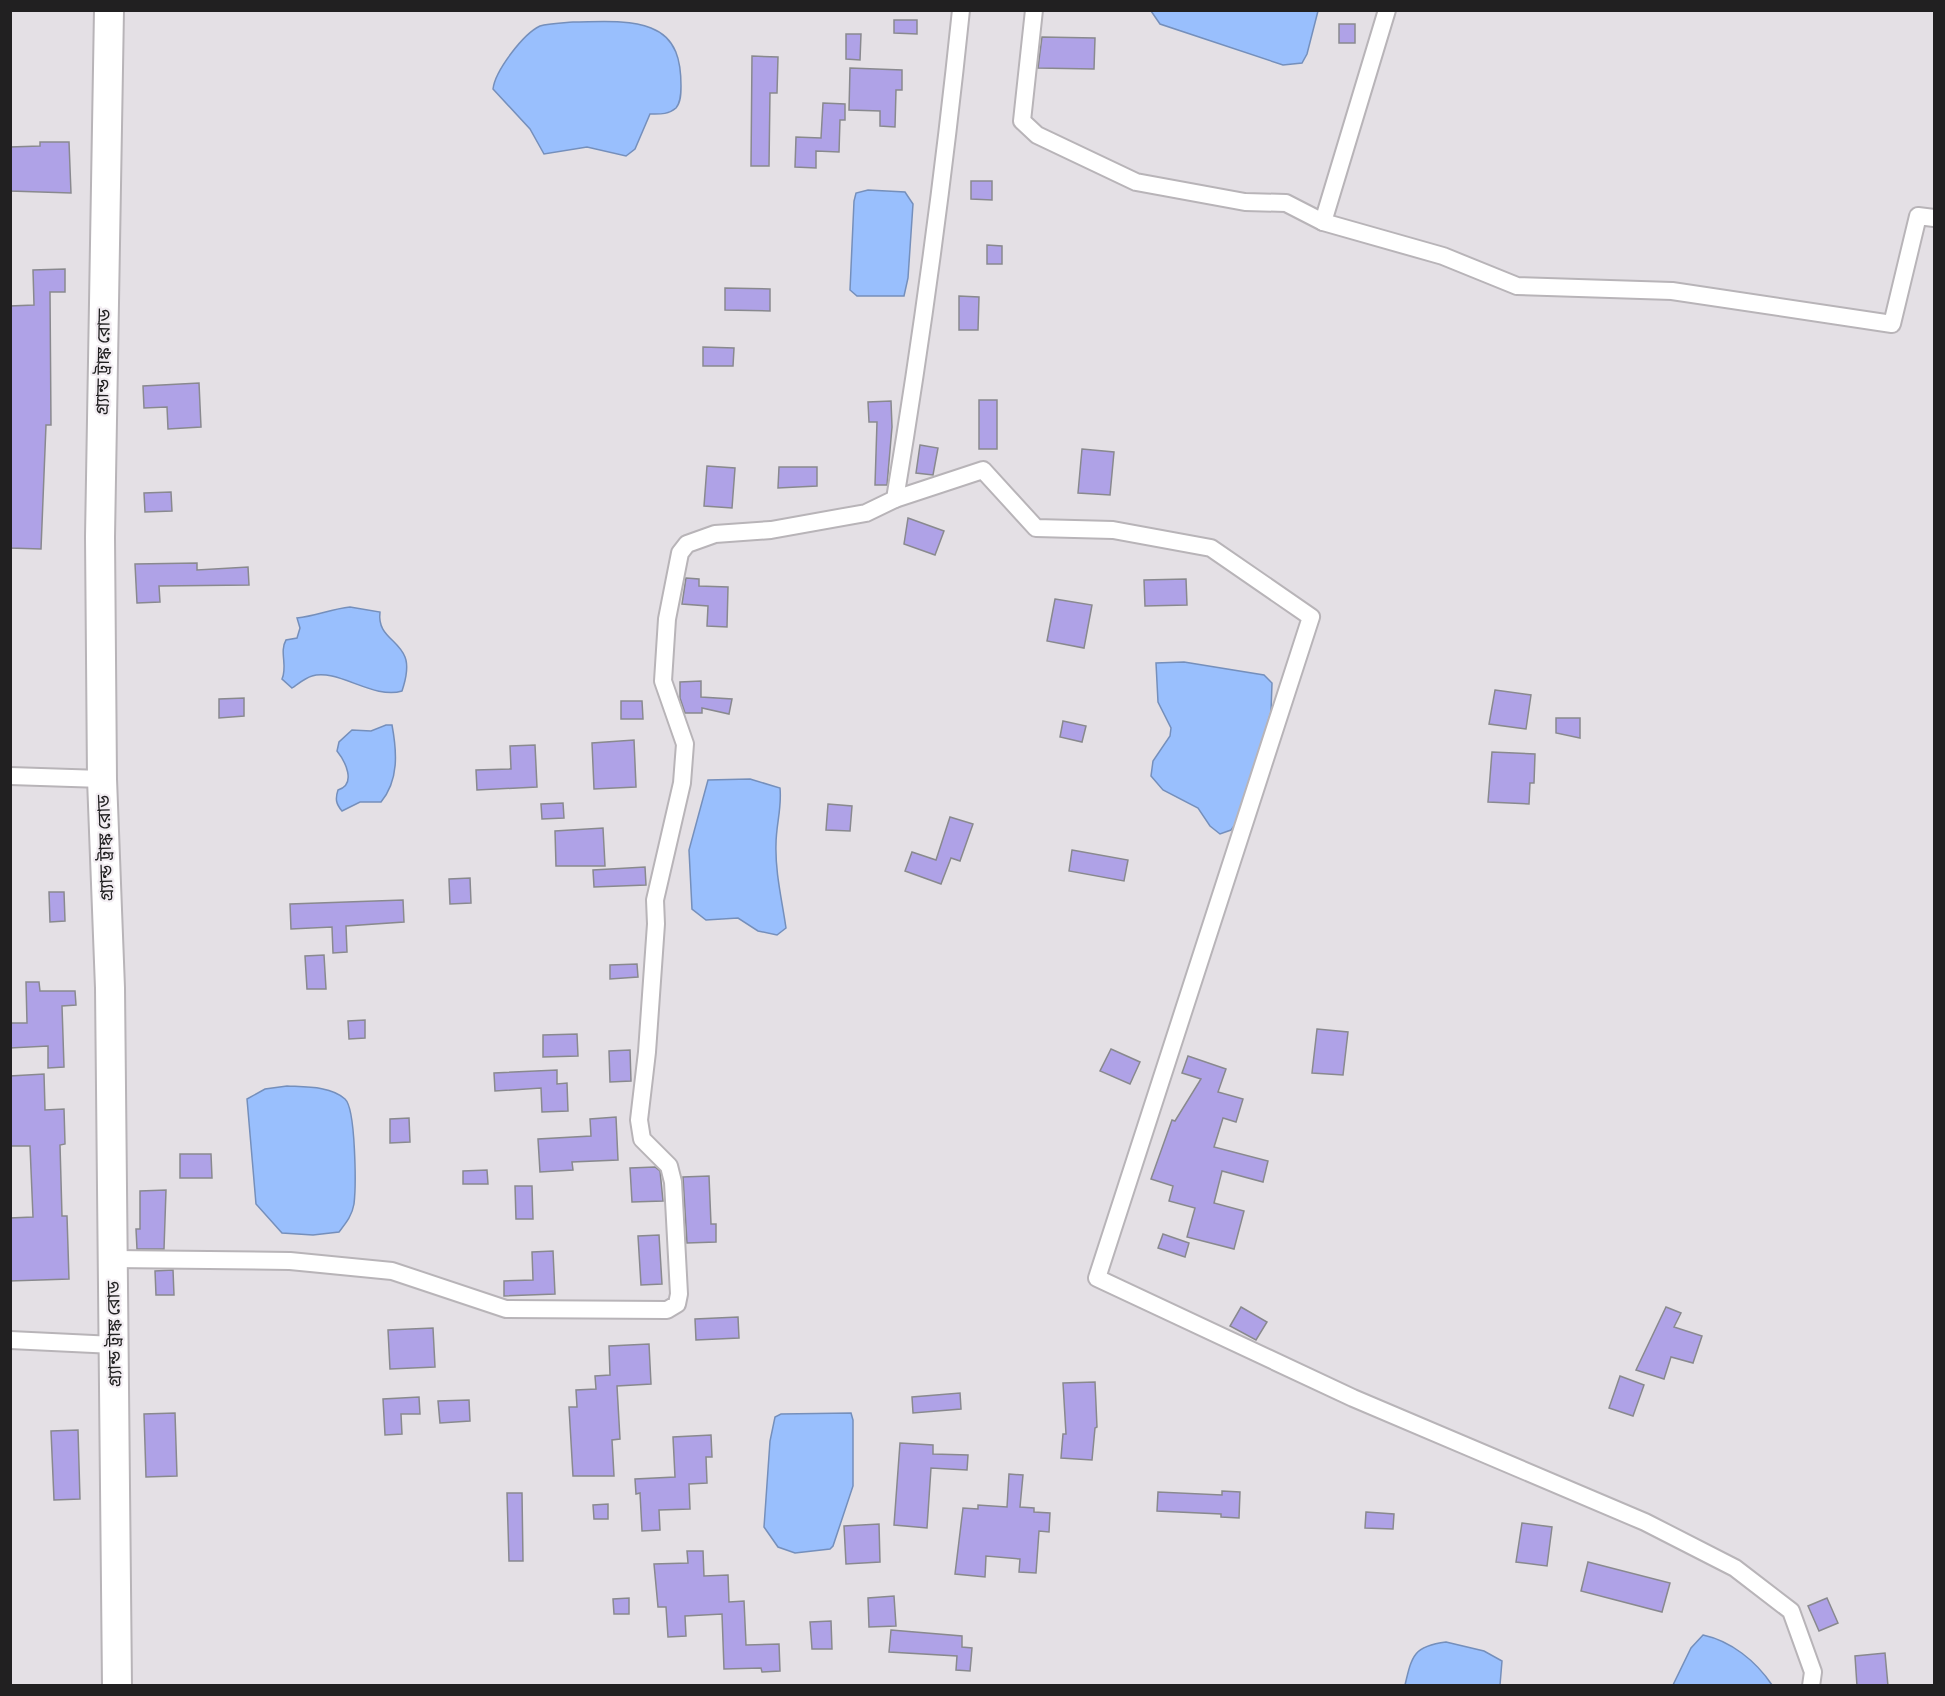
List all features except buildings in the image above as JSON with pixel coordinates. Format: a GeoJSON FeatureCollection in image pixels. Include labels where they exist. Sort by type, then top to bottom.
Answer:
{"type":"FeatureCollection","features":[{"type":"Feature","properties":{"kind":"highway","name":"গ্র্যান্ড ট্রাঙ্ক রোড"},"geometry":{"type":"LineString","coordinates":[[109,10],[100,537],[102,779],[110,988],[117,1686]]}},
{"type":"Feature","properties":{"kind":"street"},"geometry":{"type":"LineString","coordinates":[[895,499],[920,350],[943,179],[961,10]]}},
{"type":"Feature","properties":{"kind":"street"},"geometry":{"type":"LineString","coordinates":[[1034,10],[1022,121],[1037,135],[1136,182],[1245,202],[1279,202],[1323,222],[1443,256],[1517,286],[1672,291],[1892,324],[1918,216],[1935,218]]}},
{"type":"Feature","properties":{"kind":"street"},"geometry":{"type":"LineString","coordinates":[[1323,222],[1387,10]]}},
{"type":"Feature","properties":{"kind":"street"},"geometry":{"type":"LineString","coordinates":[[113,1258],[290,1261],[392,1271],[506,1309],[667,1310],[677,1304],[680,1294],[674,1182],[669,1166],[642,1139],[639,1120],[649,1029],[655,900],[682,783],[685,744],[663,681],[667,619],[680,553],[687,544],[715,534],[771,530],[866,513],[895,499],[983,470],[1036,528],[1113,530],[1211,548],[1311,617],[1097,1278],[1343,1393],[1645,1522],[1735,1568],[1791,1611],[1813,1672],[1811,1686]]}},
{"type":"Feature","properties":{"kind":"street"},"geometry":{"type":"LineString","coordinates":[[10,776],[102,779]]}},
{"type":"Feature","properties":{"kind":"street"},"geometry":{"type":"LineString","coordinates":[[10,1340],[114,1345]]}},
{"type":"Feature","properties":{"kind":"water"},"geometry":{"type":"Polygon","coordinates":[[[1151,11],[1318,11],[1307,54],[1302,63],[1283,65],[1160,24],[1151,11]]]}},
{"type":"Feature","properties":{"kind":"water"},"geometry":{"type":"Polygon","coordinates":[[[573,22],[642,25],[660,32],[672,44],[676,52],[681,77],[678,106],[667,113],[650,114],[635,149],[626,156],[587,147],[544,154],[530,129],[493,89],[504,63],[533,30],[544,25],[573,22]]]}},
{"type":"Feature","properties":{"kind":"water"},"geometry":{"type":"Polygon","coordinates":[[[868,190],[905,192],[913,204],[908,278],[904,296],[857,296],[850,290],[854,201],[856,193],[868,190]]]}},
{"type":"Feature","properties":{"kind":"water"},"geometry":{"type":"Polygon","coordinates":[[[350,607],[380,612],[382,627],[405,657],[407,665],[402,691],[391,693],[380,691],[333,676],[322,675],[309,677],[292,688],[282,679],[284,674],[283,649],[286,640],[297,638],[300,628],[297,618],[350,607]]]}},
{"type":"Feature","properties":{"kind":"water"},"geometry":{"type":"Polygon","coordinates":[[[1184,662],[1264,675],[1272,683],[1271,712],[1237,822],[1231,830],[1220,834],[1210,826],[1198,808],[1163,790],[1151,776],[1153,761],[1170,736],[1171,728],[1158,702],[1156,663],[1184,662]]]}},
{"type":"Feature","properties":{"kind":"water"},"geometry":{"type":"Polygon","coordinates":[[[392,725],[395,745],[394,775],[387,793],[381,802],[360,802],[342,811],[337,804],[337,796],[338,790],[347,783],[348,772],[337,751],[339,742],[352,730],[371,731],[392,725]]]}},
{"type":"Feature","properties":{"kind":"water"},"geometry":{"type":"Polygon","coordinates":[[[750,779],[780,788],[776,854],[786,928],[777,935],[758,931],[738,918],[706,920],[692,909],[689,850],[708,780],[750,779]]]}},
{"type":"Feature","properties":{"kind":"water"},"geometry":{"type":"Polygon","coordinates":[[[287,1086],[318,1088],[333,1092],[345,1099],[349,1106],[354,1149],[354,1204],[350,1216],[339,1232],[313,1235],[282,1233],[256,1204],[247,1099],[265,1089],[287,1086]]]}},
{"type":"Feature","properties":{"kind":"water"},"geometry":{"type":"Polygon","coordinates":[[[851,1413],[853,1420],[853,1486],[833,1546],[830,1549],[795,1553],[778,1547],[764,1527],[770,1441],[775,1417],[781,1414],[851,1413]]]}},
{"type":"Feature","properties":{"kind":"water"},"geometry":{"type":"Polygon","coordinates":[[[1703,1635],[1723,1642],[1742,1653],[1772,1685],[1673,1685],[1691,1648],[1703,1635]]]}},
{"type":"Feature","properties":{"kind":"water"},"geometry":{"type":"Polygon","coordinates":[[[1446,1642],[1484,1651],[1502,1661],[1500,1685],[1405,1685],[1416,1654],[1427,1646],[1446,1642]]]}}]}
